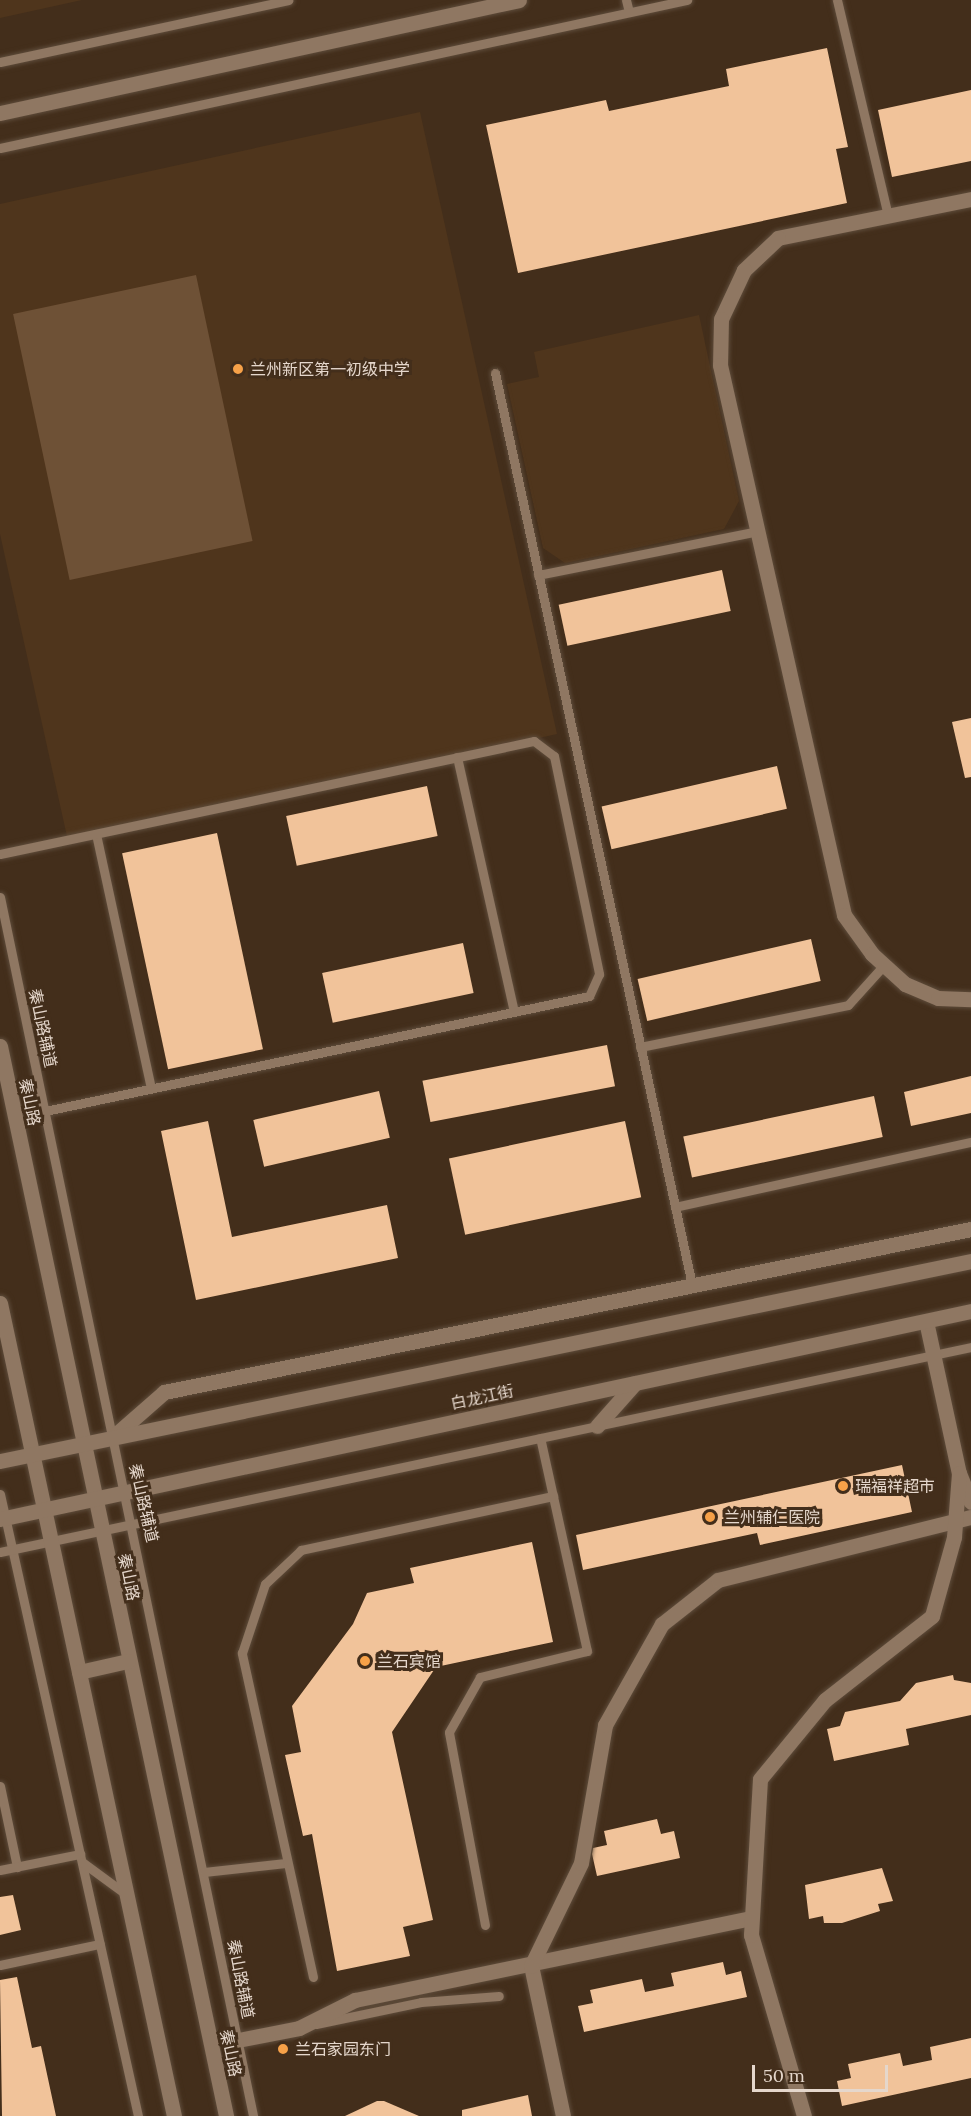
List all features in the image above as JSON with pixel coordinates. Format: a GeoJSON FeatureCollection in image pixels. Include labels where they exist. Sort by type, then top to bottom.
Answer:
{"type":"FeatureCollection","features":[{"type":"Feature","properties":{"kind":"street"},"geometry":{"type":"LineString","coordinates":[[0,113],[519,0]]}},
{"type":"Feature","properties":{"kind":"street"},"geometry":{"type":"LineString","coordinates":[[971,199],[778,238],[744,270],[721,319],[720,365],[844,915],[884,965],[905,984],[938,998],[971,999]]}},
{"type":"Feature","properties":{"kind":"street","name":"秦山路"},"geometry":{"type":"LineString","coordinates":[[0,1046],[100,1531],[226,2116]]}},
{"type":"Feature","properties":{"kind":"street"},"geometry":{"type":"LineString","coordinates":[[114,1436],[164,1392],[971,1229]]}},
{"type":"Feature","properties":{"kind":"street"},"geometry":{"type":"LineString","coordinates":[[0,1461],[971,1261]]}},
{"type":"Feature","properties":{"kind":"street"},"geometry":{"type":"LineString","coordinates":[[0,1303],[174,2116]]}},
{"type":"Feature","properties":{"kind":"street","name":"白龙江街"},"geometry":{"type":"LineString","coordinates":[[3,1519],[971,1311]]}},
{"type":"Feature","properties":{"kind":"street"},"geometry":{"type":"LineString","coordinates":[[926,1321],[959,1473],[971,1502]]}},
{"type":"Feature","properties":{"kind":"street"},"geometry":{"type":"LineString","coordinates":[[597,1426],[635,1383]]}},
{"type":"Feature","properties":{"kind":"street"},"geometry":{"type":"LineString","coordinates":[[804,2116],[751,1935],[760,1779],[825,1700],[932,1616],[955,1519],[959,1473]]}},
{"type":"Feature","properties":{"kind":"street"},"geometry":{"type":"LineString","coordinates":[[563,2116],[531,1966],[581,1863],[605,1725],[662,1624],[718,1580],[955,1519],[971,1517]]}},
{"type":"Feature","properties":{"kind":"street"},"geometry":{"type":"LineString","coordinates":[[79,1672],[128,1661]]}},
{"type":"Feature","properties":{"kind":"street"},"geometry":{"type":"LineString","coordinates":[[238,2040],[299,2028],[355,2000],[531,1966],[752,1918]]}},
{"type":"Feature","properties":{"kind":"lane"},"geometry":{"type":"LineString","coordinates":[[0,62],[288,0]]}},
{"type":"Feature","properties":{"kind":"lane"},"geometry":{"type":"LineString","coordinates":[[626,0],[629,12]]}},
{"type":"Feature","properties":{"kind":"lane"},"geometry":{"type":"LineString","coordinates":[[0,148],[687,0]]}},
{"type":"Feature","properties":{"kind":"lane"},"geometry":{"type":"LineString","coordinates":[[837,0],[888,216]]}},
{"type":"Feature","properties":{"kind":"lane"},"geometry":{"type":"LineString","coordinates":[[495,373],[692,1285]]}},
{"type":"Feature","properties":{"kind":"lane"},"geometry":{"type":"LineString","coordinates":[[538,575],[758,531]]}},
{"type":"Feature","properties":{"kind":"lane"},"geometry":{"type":"LineString","coordinates":[[0,854],[534,741],[554,756],[599,974],[589,996],[45,1111]]}},
{"type":"Feature","properties":{"kind":"lane"},"geometry":{"type":"LineString","coordinates":[[457,757],[514,1012]]}},
{"type":"Feature","properties":{"kind":"lane"},"geometry":{"type":"LineString","coordinates":[[96,834],[151,1088]]}},
{"type":"Feature","properties":{"kind":"lane","name":"秦山路辅道"},"geometry":{"type":"LineString","coordinates":[[0,897],[125,1493],[134,1521],[253,2116]]}},
{"type":"Feature","properties":{"kind":"lane"},"geometry":{"type":"LineString","coordinates":[[640,1047],[848,1005],[884,965]]}},
{"type":"Feature","properties":{"kind":"lane"},"geometry":{"type":"LineString","coordinates":[[675,1207],[971,1142]]}},
{"type":"Feature","properties":{"kind":"lane"},"geometry":{"type":"LineString","coordinates":[[0,1552],[100,1531],[134,1521],[971,1347]]}},
{"type":"Feature","properties":{"kind":"lane"},"geometry":{"type":"LineString","coordinates":[[485,1925],[449,1732],[480,1677],[587,1651],[540,1438]]}},
{"type":"Feature","properties":{"kind":"lane"},"geometry":{"type":"LineString","coordinates":[[0,1494],[3,1519],[12,1550],[138,2116]]}},
{"type":"Feature","properties":{"kind":"lane"},"geometry":{"type":"LineString","coordinates":[[313,1977],[286,1863],[242,1653],[265,1584],[301,1550],[553,1496]]}},
{"type":"Feature","properties":{"kind":"lane"},"geometry":{"type":"LineString","coordinates":[[0,1786],[17,1867]]}},
{"type":"Feature","properties":{"kind":"lane"},"geometry":{"type":"LineString","coordinates":[[0,1870],[81,1858],[127,1895]]}},
{"type":"Feature","properties":{"kind":"lane"},"geometry":{"type":"LineString","coordinates":[[204,1872],[286,1863]]}},
{"type":"Feature","properties":{"kind":"lane"},"geometry":{"type":"LineString","coordinates":[[0,1965],[100,1944]]}},
{"type":"Feature","properties":{"kind":"lane"},"geometry":{"type":"LineString","coordinates":[[299,2028],[421,2002],[499,1996]]}},
{"type":"Feature","properties":{"kind":"shaded area"},"geometry":{"type":"Polygon","coordinates":[[[0,0],[82,0],[0,18],[0,0]]]}},
{"type":"Feature","properties":{"kind":"shaded area","name":"兰州新区第一初级中学"},"geometry":{"type":"Polygon","coordinates":[[[420,112],[557,734],[68,841],[0,534],[0,204],[420,112]]]}},
{"type":"Feature","properties":{"kind":"shaded area"},"geometry":{"type":"Polygon","coordinates":[[[196,275],[253,541],[70,580],[13,314],[196,275]]]}},
{"type":"Feature","properties":{"kind":"shaded area"},"geometry":{"type":"Polygon","coordinates":[[[699,315],[739,501],[724,529],[565,563],[543,548],[507,384],[539,377],[534,352],[699,315]]]}},
{"type":"Feature","properties":{"kind":"building"},"geometry":{"type":"Polygon","coordinates":[[[827,48],[848,147],[836,149],[847,203],[518,273],[486,125],[606,100],[609,111],[729,86],[726,69],[827,48]]]}},
{"type":"Feature","properties":{"kind":"building"},"geometry":{"type":"Polygon","coordinates":[[[971,90],[971,161],[892,177],[878,110],[971,90]]]}},
{"type":"Feature","properties":{"kind":"building"},"geometry":{"type":"Polygon","coordinates":[[[722,570],[731,611],[567,646],[559,605],[722,570]]]}},
{"type":"Feature","properties":{"kind":"building"},"geometry":{"type":"Polygon","coordinates":[[[971,718],[971,777],[965,778],[952,722],[971,718]]]}},
{"type":"Feature","properties":{"kind":"building"},"geometry":{"type":"Polygon","coordinates":[[[777,766],[787,809],[612,849],[602,806],[777,766]]]}},
{"type":"Feature","properties":{"kind":"building"},"geometry":{"type":"Polygon","coordinates":[[[427,786],[438,836],[297,866],[286,816],[427,786]]]}},
{"type":"Feature","properties":{"kind":"building"},"geometry":{"type":"Polygon","coordinates":[[[217,833],[263,1049],[168,1069],[122,853],[217,833]]]}},
{"type":"Feature","properties":{"kind":"building"},"geometry":{"type":"Polygon","coordinates":[[[811,939],[821,981],[647,1021],[638,979],[811,939]]]}},
{"type":"Feature","properties":{"kind":"building"},"geometry":{"type":"Polygon","coordinates":[[[463,943],[474,993],[333,1023],[322,973],[463,943]]]}},
{"type":"Feature","properties":{"kind":"building"},"geometry":{"type":"Polygon","coordinates":[[[607,1045],[615,1086],[430,1122],[422,1081],[607,1045]]]}},
{"type":"Feature","properties":{"kind":"building"},"geometry":{"type":"Polygon","coordinates":[[[971,1076],[971,1113],[911,1126],[904,1092],[971,1076]]]}},
{"type":"Feature","properties":{"kind":"building"},"geometry":{"type":"Polygon","coordinates":[[[379,1091],[390,1138],[264,1167],[253,1120],[379,1091]]]}},
{"type":"Feature","properties":{"kind":"building"},"geometry":{"type":"Polygon","coordinates":[[[874,1096],[883,1137],[692,1178],[683,1137],[874,1096]]]}},
{"type":"Feature","properties":{"kind":"building"},"geometry":{"type":"Polygon","coordinates":[[[208,1121],[232,1237],[387,1205],[398,1258],[196,1300],[161,1131],[208,1121]]]}},
{"type":"Feature","properties":{"kind":"building"},"geometry":{"type":"Polygon","coordinates":[[[625,1121],[641,1197],[465,1235],[449,1158],[625,1121]]]}},
{"type":"Feature","properties":{"kind":"building"},"geometry":{"type":"Polygon","coordinates":[[[902,1465],[912,1512],[760,1545],[757,1533],[583,1570],[576,1535],[902,1465]]]}},
{"type":"Feature","properties":{"kind":"building"},"geometry":{"type":"Polygon","coordinates":[[[532,1542],[553,1642],[436,1667],[392,1732],[433,1920],[403,1927],[410,1956],[337,1971],[312,1834],[303,1836],[285,1755],[301,1752],[292,1706],[353,1624],[367,1593],[414,1583],[410,1568],[532,1542]]]}},
{"type":"Feature","properties":{"kind":"building"},"geometry":{"type":"Polygon","coordinates":[[[953,1675],[954,1680],[971,1683],[971,1715],[906,1729],[909,1745],[834,1761],[827,1729],[840,1726],[845,1712],[900,1701],[916,1683],[953,1675]]]}},
{"type":"Feature","properties":{"kind":"building"},"geometry":{"type":"Polygon","coordinates":[[[657,1819],[661,1834],[674,1831],[680,1858],[597,1876],[592,1854],[593,1848],[607,1845],[604,1831],[657,1819]]]}},
{"type":"Feature","properties":{"kind":"building"},"geometry":{"type":"Polygon","coordinates":[[[882,1868],[893,1901],[878,1904],[880,1911],[842,1923],[824,1923],[823,1916],[809,1919],[805,1885],[882,1868]]]}},
{"type":"Feature","properties":{"kind":"building"},"geometry":{"type":"Polygon","coordinates":[[[13,1895],[21,1930],[0,1935],[0,1897],[13,1895]]]}},
{"type":"Feature","properties":{"kind":"building"},"geometry":{"type":"Polygon","coordinates":[[[723,1962],[726,1975],[741,1971],[747,1997],[584,2032],[578,2006],[593,2003],[590,1990],[642,1979],[645,1992],[674,1986],[671,1973],[723,1962]]]}},
{"type":"Feature","properties":{"kind":"building"},"geometry":{"type":"Polygon","coordinates":[[[17,1977],[32,2048],[41,2046],[56,2116],[2,2116],[0,1980],[17,1977]]]}},
{"type":"Feature","properties":{"kind":"building"},"geometry":{"type":"Polygon","coordinates":[[[971,2038],[971,2078],[842,2106],[837,2081],[851,2078],[848,2064],[900,2053],[903,2066],[932,2060],[930,2047],[971,2038]]]}},
{"type":"Feature","properties":{"kind":"building"},"geometry":{"type":"Polygon","coordinates":[[[528,2095],[532,2116],[462,2116],[462,2110],[528,2095]]]}},
{"type":"Feature","properties":{"kind":"building"},"geometry":{"type":"Polygon","coordinates":[[[377,2101],[384,2101],[419,2116],[345,2116],[377,2101]]]}},
{"type":"Feature","properties":{"kind":"place","name":"兰州新区第一初级中学"},"geometry":{"type":"Point","coordinates":[238,369]}},
{"type":"Feature","properties":{"kind":"place","name":"瑞福祥超市"},"geometry":{"type":"Point","coordinates":[843,1486]}},
{"type":"Feature","properties":{"kind":"place","name":"兰州辅仁医院"},"geometry":{"type":"Point","coordinates":[710,1517]}},
{"type":"Feature","properties":{"kind":"place","name":"兰石宾馆"},"geometry":{"type":"Point","coordinates":[365,1661]}},
{"type":"Feature","properties":{"kind":"place","name":"兰石家园东门"},"geometry":{"type":"Point","coordinates":[283,2049]}}]}
